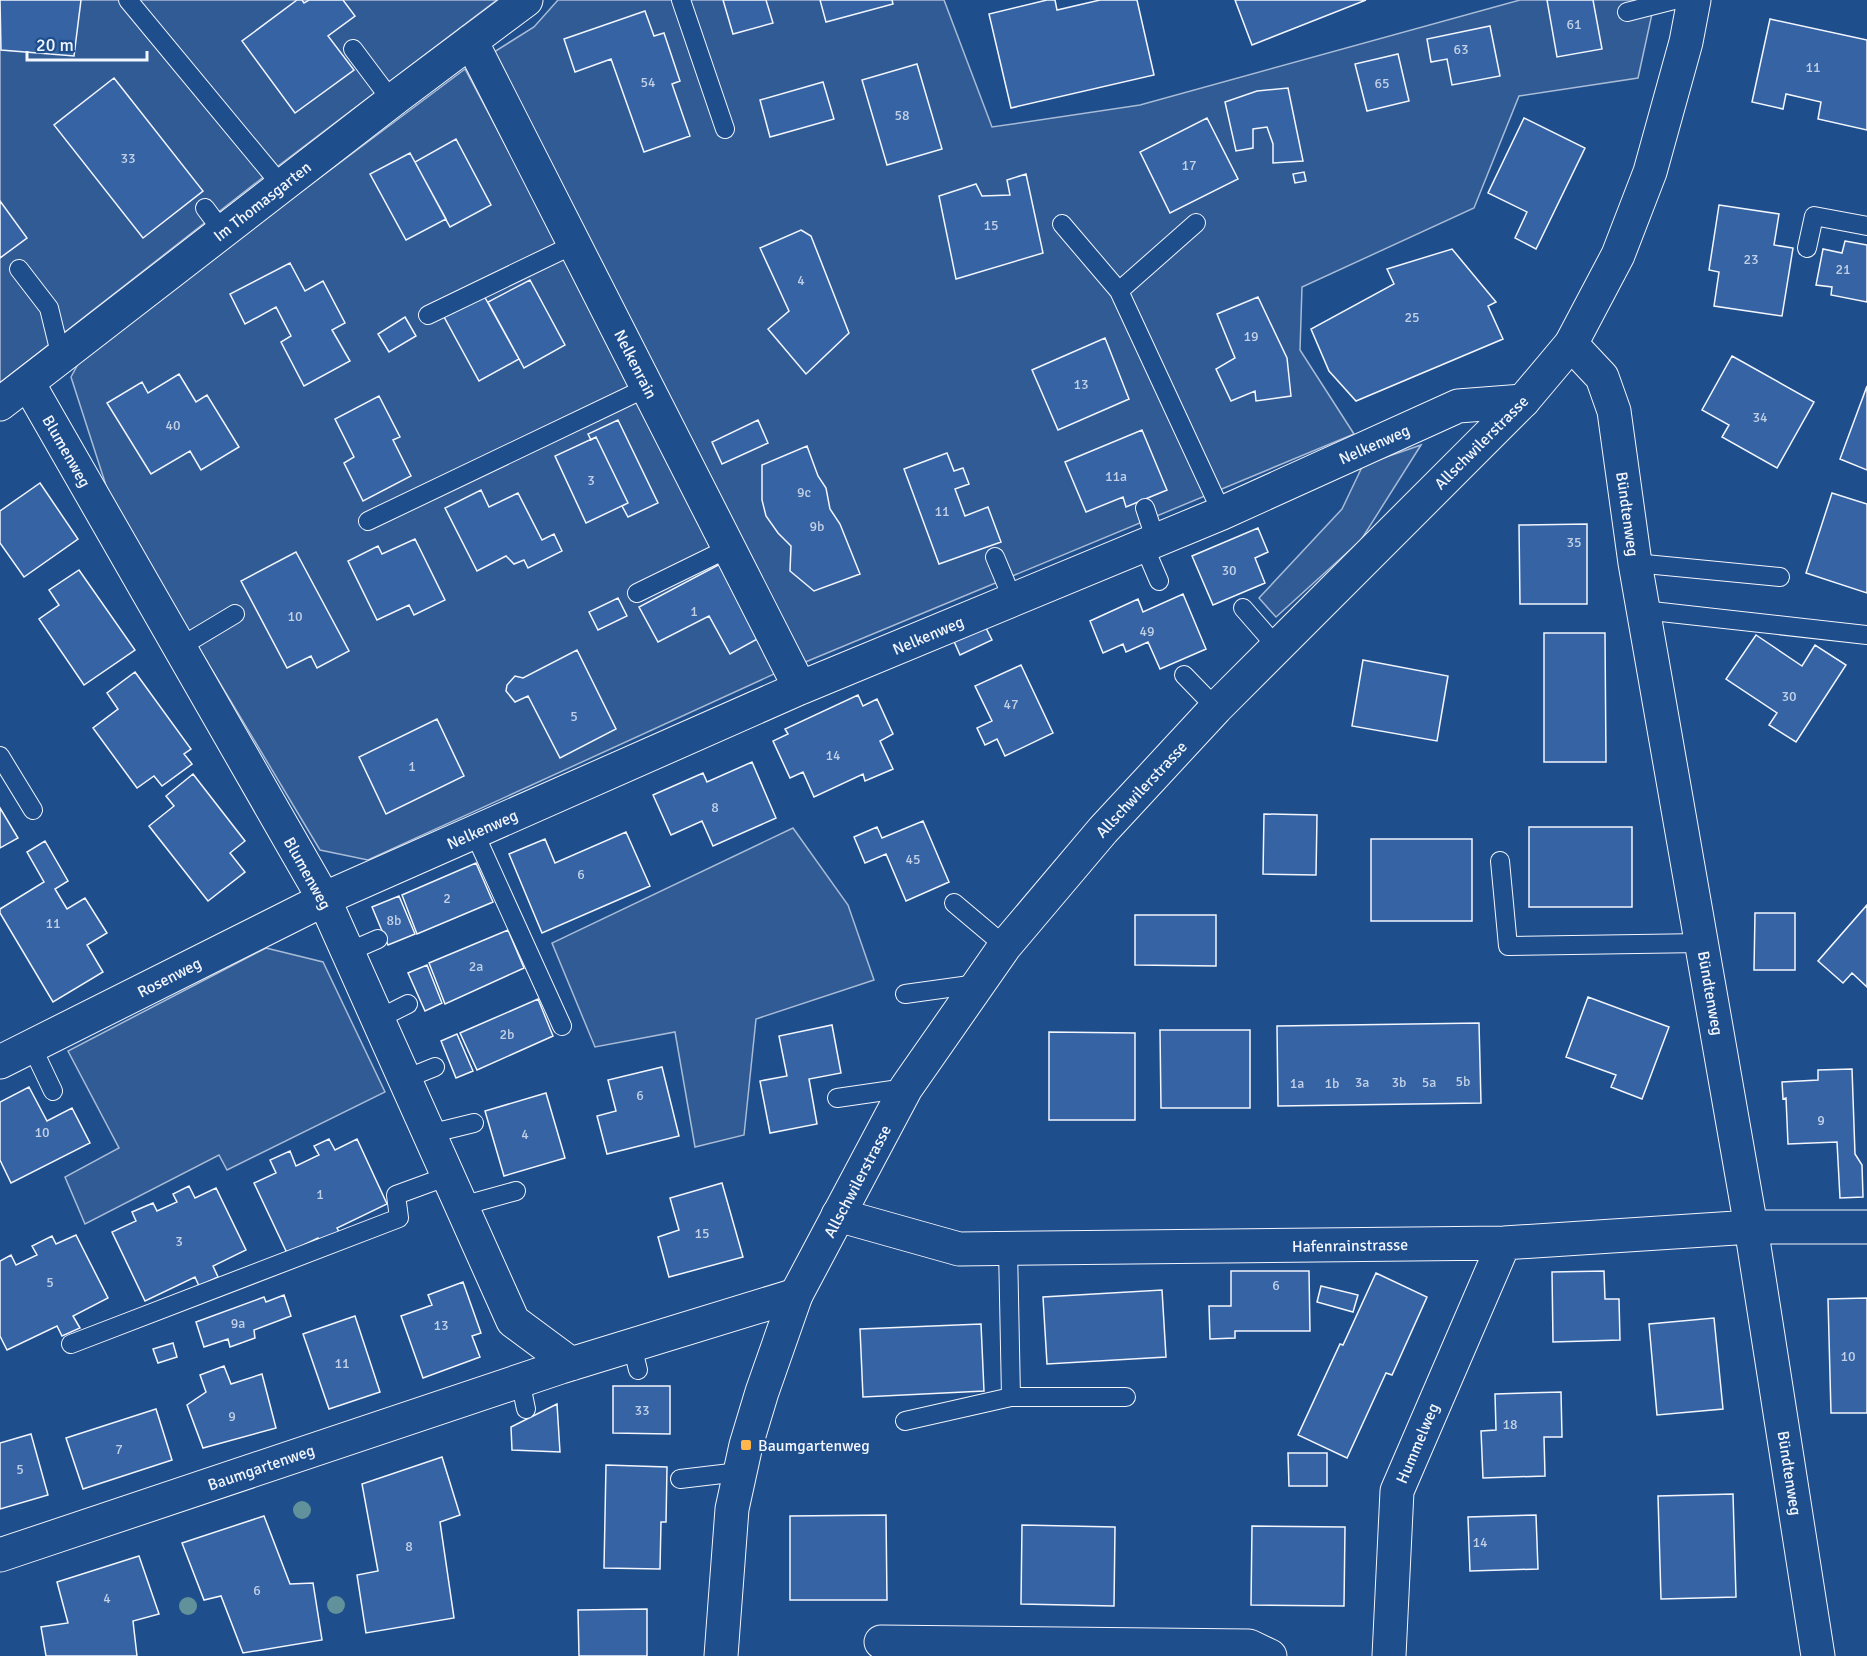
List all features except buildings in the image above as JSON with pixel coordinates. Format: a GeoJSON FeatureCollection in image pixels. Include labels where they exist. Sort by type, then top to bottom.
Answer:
{"type":"FeatureCollection","features":[{"type":"Feature","properties":{"kind":"street","name":"Allschwilerstrasse"},"geometry":{"type":"LineString","coordinates":[[721,1656],[732,1509],[739,1472],[762,1392],[796,1295],[906,1088],[1005,946],[1103,830],[1216,708],[1522,401],[1571,344],[1618,255],[1650,172],[1686,42],[1694,0]]}},
{"type":"Feature","properties":{"kind":"street","name":"Im Thomasgarten"},"geometry":{"type":"LineString","coordinates":[[0,404],[61,357],[214,220],[282,186],[471,41],[517,2]]}},
{"type":"Feature","properties":{"kind":"street","name":"Nelkenrain"},"geometry":{"type":"LineString","coordinates":[[471,41],[800,688]]}},
{"type":"Feature","properties":{"kind":"street","name":"Bündtenweg"},"geometry":{"type":"LineString","coordinates":[[1571,344],[1602,376],[1614,411],[1635,563],[1751,1227],[1818,1656]]}},
{"type":"Feature","properties":{"kind":"street","name":"Blumenweg"},"geometry":{"type":"LineString","coordinates":[[28,383],[180,647],[331,896],[348,952],[513,1322],[571,1364]]}},
{"type":"Feature","properties":{"kind":"street","name":"Nelkenweg"},"geometry":{"type":"LineString","coordinates":[[331,896],[800,688],[1222,513],[1458,406],[1522,401]]}},
{"type":"Feature","properties":{"kind":"street","name":"Rosenweg"},"geometry":{"type":"LineString","coordinates":[[0,1062],[331,896]]}},
{"type":"Feature","properties":{"kind":"street","name":"Hafenrainstrasse"},"geometry":{"type":"LineString","coordinates":[[838,1215],[959,1249],[1504,1244],[1751,1227],[1867,1227]]}},
{"type":"Feature","properties":{"kind":"street","name":"Hummelweg"},"geometry":{"type":"LineString","coordinates":[[1389,1656],[1397,1491],[1504,1244]]}},
{"type":"Feature","properties":{"kind":"street","name":"Baumgartenweg"},"geometry":{"type":"LineString","coordinates":[[0,1555],[523,1395],[571,1364],[635,1358],[796,1295]]}},
{"type":"Feature","properties":{"kind":"street"},"geometry":{"type":"LineString","coordinates":[[881,1642],[1249,1646],[1270,1656]]}},
{"type":"Feature","properties":{"kind":"lane"},"geometry":{"type":"LineString","coordinates":[[128,0],[282,186]]}},
{"type":"Feature","properties":{"kind":"lane"},"geometry":{"type":"LineString","coordinates":[[681,0],[725,129]]}},
{"type":"Feature","properties":{"kind":"lane"},"geometry":{"type":"LineString","coordinates":[[1628,12],[1674,0]]}},
{"type":"Feature","properties":{"kind":"lane"},"geometry":{"type":"LineString","coordinates":[[353,49],[392,101]]}},
{"type":"Feature","properties":{"kind":"lane"},"geometry":{"type":"LineString","coordinates":[[1807,248],[1814,216],[1867,226]]}},
{"type":"Feature","properties":{"kind":"lane"},"geometry":{"type":"LineString","coordinates":[[1119,291],[1196,223]]}},
{"type":"Feature","properties":{"kind":"lane"},"geometry":{"type":"LineString","coordinates":[[1062,224],[1119,291],[1222,513]]}},
{"type":"Feature","properties":{"kind":"lane"},"geometry":{"type":"LineString","coordinates":[[428,315],[575,244]]}},
{"type":"Feature","properties":{"kind":"lane"},"geometry":{"type":"LineString","coordinates":[[19,269],[49,308],[61,357]]}},
{"type":"Feature","properties":{"kind":"lane"},"geometry":{"type":"LineString","coordinates":[[368,521],[648,387]]}},
{"type":"Feature","properties":{"kind":"lane"},"geometry":{"type":"LineString","coordinates":[[1145,508],[1159,581]]}},
{"type":"Feature","properties":{"kind":"lane"},"geometry":{"type":"LineString","coordinates":[[637,593],[729,548]]}},
{"type":"Feature","properties":{"kind":"lane"},"geometry":{"type":"LineString","coordinates":[[995,557],[1013,600]]}},
{"type":"Feature","properties":{"kind":"lane"},"geometry":{"type":"LineString","coordinates":[[1635,563],[1780,577]]}},
{"type":"Feature","properties":{"kind":"lane"},"geometry":{"type":"LineString","coordinates":[[1243,608],[1277,647]]}},
{"type":"Feature","properties":{"kind":"lane"},"geometry":{"type":"LineString","coordinates":[[1643,610],[1867,635]]}},
{"type":"Feature","properties":{"kind":"lane"},"geometry":{"type":"LineString","coordinates":[[180,647],[235,615]]}},
{"type":"Feature","properties":{"kind":"lane"},"geometry":{"type":"LineString","coordinates":[[1184,675],[1216,708]]}},
{"type":"Feature","properties":{"kind":"lane"},"geometry":{"type":"LineString","coordinates":[[0,756],[33,810]]}},
{"type":"Feature","properties":{"kind":"lane"},"geometry":{"type":"LineString","coordinates":[[474,832],[562,1026]]}},
{"type":"Feature","properties":{"kind":"lane"},"geometry":{"type":"LineString","coordinates":[[1500,861],[1508,946],[1702,944]]}},
{"type":"Feature","properties":{"kind":"lane"},"geometry":{"type":"LineString","coordinates":[[954,903],[1005,946]]}},
{"type":"Feature","properties":{"kind":"lane"},"geometry":{"type":"LineString","coordinates":[[348,952],[378,939]]}},
{"type":"Feature","properties":{"kind":"lane"},"geometry":{"type":"LineString","coordinates":[[905,994],[977,984]]}},
{"type":"Feature","properties":{"kind":"lane"},"geometry":{"type":"LineString","coordinates":[[378,1020],[408,1004]]}},
{"type":"Feature","properties":{"kind":"lane"},"geometry":{"type":"LineString","coordinates":[[32,1047],[53,1090]]}},
{"type":"Feature","properties":{"kind":"lane"},"geometry":{"type":"LineString","coordinates":[[405,1079],[435,1066]]}},
{"type":"Feature","properties":{"kind":"lane"},"geometry":{"type":"LineString","coordinates":[[837,1098],[906,1088]]}},
{"type":"Feature","properties":{"kind":"lane"},"geometry":{"type":"LineString","coordinates":[[429,1134],[474,1123]]}},
{"type":"Feature","properties":{"kind":"lane"},"geometry":{"type":"LineString","coordinates":[[71,1344],[399,1218],[396,1195],[448,1176]]}},
{"type":"Feature","properties":{"kind":"lane"},"geometry":{"type":"LineString","coordinates":[[462,1206],[516,1191]]}},
{"type":"Feature","properties":{"kind":"lane"},"geometry":{"type":"LineString","coordinates":[[1008,1248],[1011,1397]]}},
{"type":"Feature","properties":{"kind":"lane"},"geometry":{"type":"LineString","coordinates":[[905,1421],[1011,1397],[1126,1397]]}},
{"type":"Feature","properties":{"kind":"lane"},"geometry":{"type":"LineString","coordinates":[[680,1479],[739,1472]]}},
{"type":"Feature","properties":{"kind":"shaded area"},"geometry":{"type":"Polygon","coordinates":[[[0,0],[497,0],[257,182],[0,383],[0,0]]]}},
{"type":"Feature","properties":{"kind":"shaded area"},"geometry":{"type":"Polygon","coordinates":[[[558,0],[944,0],[992,127],[1140,105],[1520,0],[1655,0],[1638,78],[1519,96],[1474,208],[1302,287],[1300,350],[1354,434],[803,663],[494,52],[534,27],[558,0]]]}},
{"type":"Feature","properties":{"kind":"shaded area"},"geometry":{"type":"Polygon","coordinates":[[[465,69],[785,669],[368,860],[320,850],[111,501],[71,377],[83,355],[465,69]]]}},
{"type":"Feature","properties":{"kind":"shaded area"},"geometry":{"type":"Polygon","coordinates":[[[1421,445],[1361,540],[1276,617],[1259,598],[1342,509],[1363,465],[1421,445]]]}},
{"type":"Feature","properties":{"kind":"shaded area"},"geometry":{"type":"Polygon","coordinates":[[[793,828],[848,905],[874,980],[756,1019],[744,1135],[695,1147],[675,1032],[595,1047],[552,943],[793,828]]]}},
{"type":"Feature","properties":{"kind":"shaded area"},"geometry":{"type":"Polygon","coordinates":[[[266,948],[323,962],[385,1092],[227,1170],[219,1155],[85,1224],[65,1177],[119,1148],[68,1051],[266,948]]]}},
{"type":"Feature","properties":{"kind":"place","name":"Baumgartenweg"},"geometry":{"type":"Point","coordinates":[746,1445]}}]}
